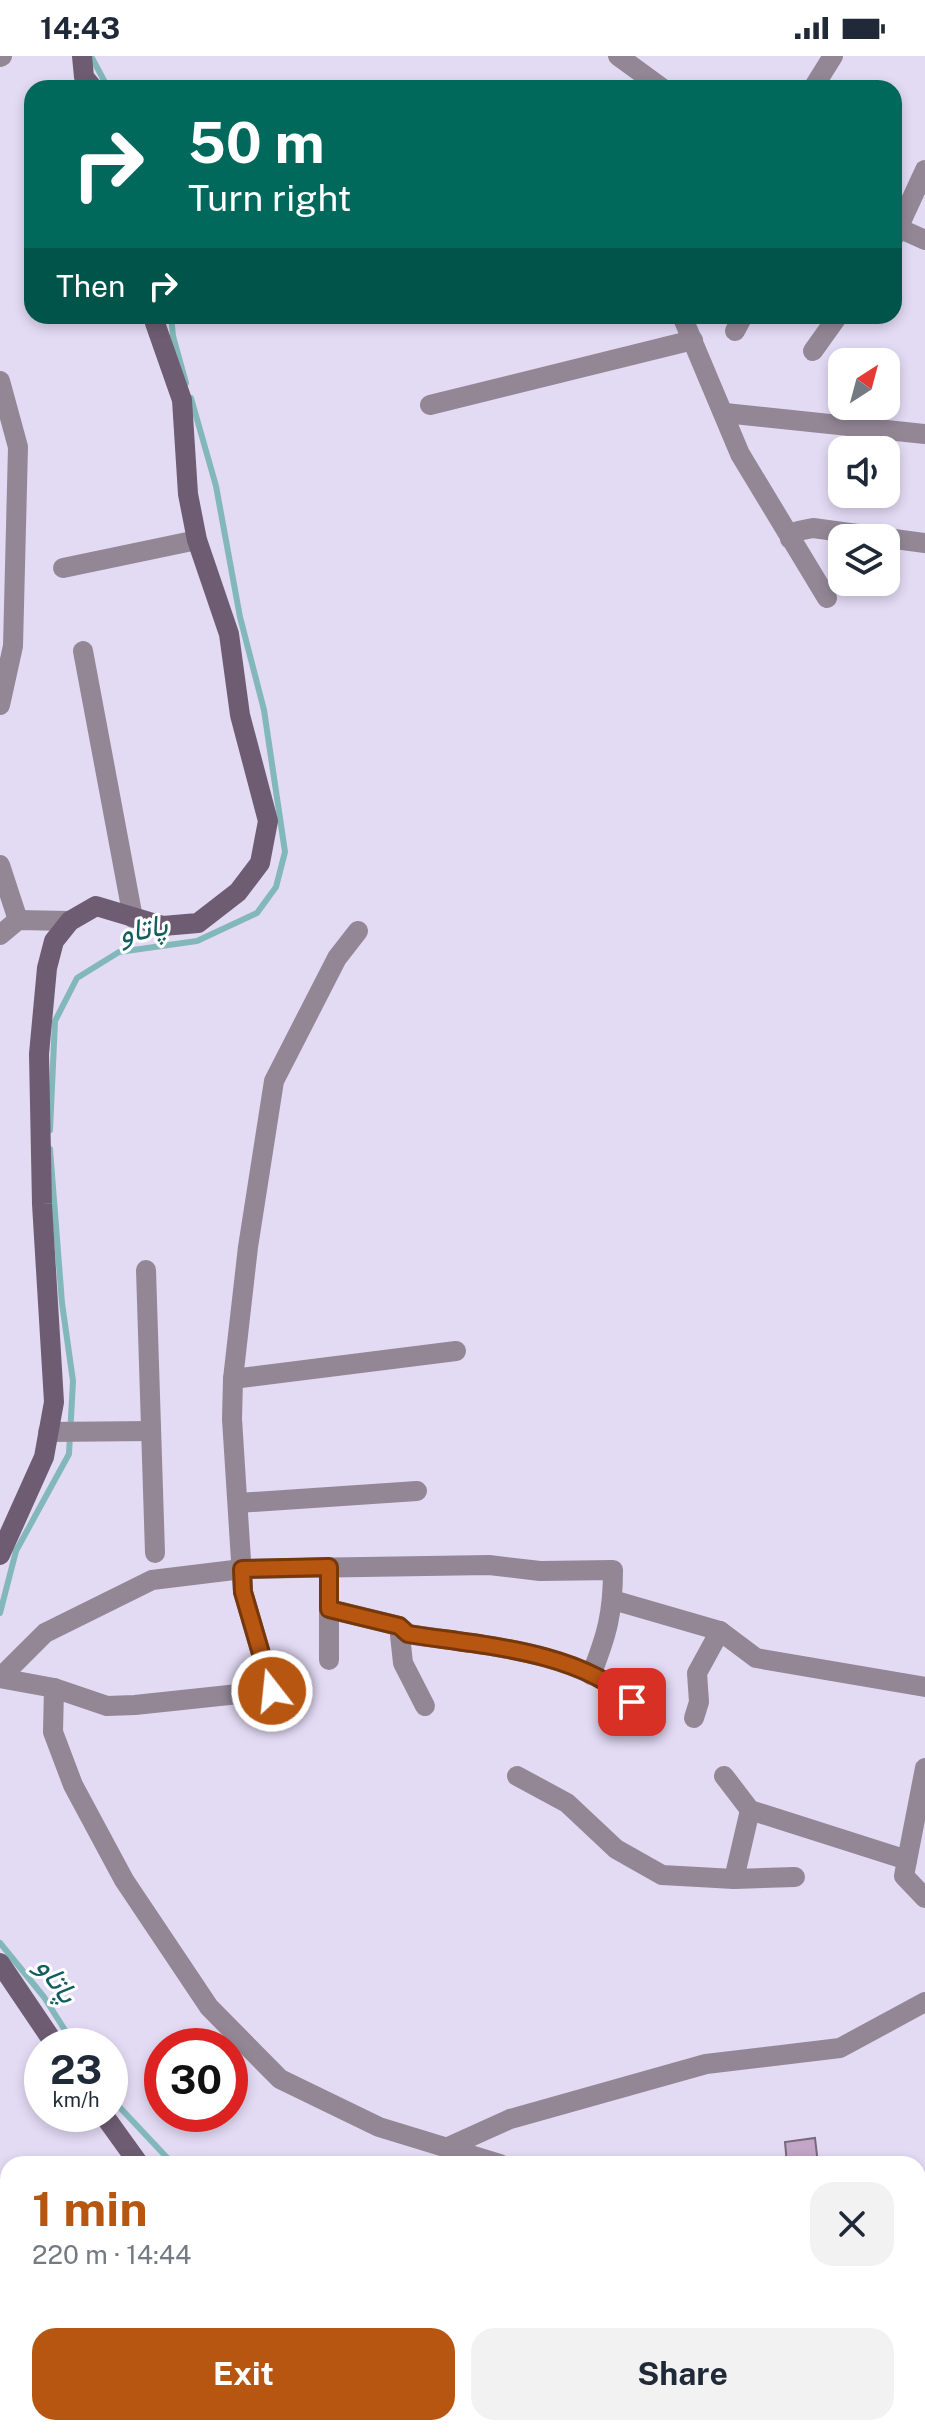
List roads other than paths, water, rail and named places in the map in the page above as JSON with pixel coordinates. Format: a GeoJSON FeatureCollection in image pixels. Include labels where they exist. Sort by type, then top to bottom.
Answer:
{"type":"FeatureCollection","features":[{"type":"Feature","properties":{"kind":"street"},"geometry":{"type":"LineString","coordinates":[[82,56],[86,80]]}},
{"type":"Feature","properties":{"kind":"street"},"geometry":{"type":"LineString","coordinates":[[618,56],[636,80]]}},
{"type":"Feature","properties":{"kind":"street"},"geometry":{"type":"LineString","coordinates":[[818,80],[833,56]]}},
{"type":"Feature","properties":{"kind":"street"},"geometry":{"type":"LineString","coordinates":[[902,218],[925,170]]}},
{"type":"Feature","properties":{"kind":"street"},"geometry":{"type":"LineString","coordinates":[[902,233],[925,240]]}},
{"type":"Feature","properties":{"kind":"street"},"geometry":{"type":"LineString","coordinates":[[0,1555],[44,1457],[54,1402],[42,1204],[39,1054],[47,968],[54,941],[70,921],[96,906],[163,926],[198,923],[238,892],[260,863],[268,821],[240,715],[229,634],[197,540],[188,494],[182,400],[155,324]]}},
{"type":"Feature","properties":{"kind":"street"},"geometry":{"type":"LineString","coordinates":[[686,324],[740,454],[827,598]]}},
{"type":"Feature","properties":{"kind":"street"},"geometry":{"type":"LineString","coordinates":[[813,351],[832,324]]}},
{"type":"Feature","properties":{"kind":"street"},"geometry":{"type":"LineString","coordinates":[[430,405],[693,340]]}},
{"type":"Feature","properties":{"kind":"street"},"geometry":{"type":"LineString","coordinates":[[0,381],[18,447],[13,646],[0,705]]}},
{"type":"Feature","properties":{"kind":"street"},"geometry":{"type":"LineString","coordinates":[[725,413],[925,434]]}},
{"type":"Feature","properties":{"kind":"street"},"geometry":{"type":"LineString","coordinates":[[790,539],[798,531],[813,528],[925,543]]}},
{"type":"Feature","properties":{"kind":"street"},"geometry":{"type":"LineString","coordinates":[[63,568],[197,540]]}},
{"type":"Feature","properties":{"kind":"street"},"geometry":{"type":"LineString","coordinates":[[83,651],[133,918]]}},
{"type":"Feature","properties":{"kind":"street"},"geometry":{"type":"LineString","coordinates":[[0,865],[18,920]]}},
{"type":"Feature","properties":{"kind":"street"},"geometry":{"type":"LineString","coordinates":[[0,935],[18,920],[70,921]]}},
{"type":"Feature","properties":{"kind":"street"},"geometry":{"type":"LineString","coordinates":[[0,1678],[54,1688],[107,1706],[279,1690],[243,1592],[232,1419],[233,1379],[248,1247],[274,1081],[337,958],[358,931]]}},
{"type":"Feature","properties":{"kind":"street"},"geometry":{"type":"LineString","coordinates":[[146,1270],[155,1553]]}},
{"type":"Feature","properties":{"kind":"street"},"geometry":{"type":"LineString","coordinates":[[233,1379],[456,1351]]}},
{"type":"Feature","properties":{"kind":"street"},"geometry":{"type":"LineString","coordinates":[[48,1432],[150,1431]]}},
{"type":"Feature","properties":{"kind":"street"},"geometry":{"type":"LineString","coordinates":[[238,1503],[417,1491]]}},
{"type":"Feature","properties":{"kind":"street"},"geometry":{"type":"LineString","coordinates":[[0,1678],[45,1633],[152,1580],[242,1569],[489,1565],[540,1571],[613,1570],[613,1600],[608,1632],[591,1675]]}},
{"type":"Feature","properties":{"kind":"street"},"geometry":{"type":"LineString","coordinates":[[329,1567],[329,1660]]}},
{"type":"Feature","properties":{"kind":"street"},"geometry":{"type":"LineString","coordinates":[[613,1600],[720,1631],[756,1658],[925,1687]]}},
{"type":"Feature","properties":{"kind":"street"},"geometry":{"type":"LineString","coordinates":[[329,1609],[399,1626],[408,1634],[529,1651],[591,1675],[632,1702]]}},
{"type":"Feature","properties":{"kind":"street"},"geometry":{"type":"LineString","coordinates":[[399,1626],[403,1663],[425,1706]]}},
{"type":"Feature","properties":{"kind":"street"},"geometry":{"type":"LineString","coordinates":[[694,1718],[699,1702],[697,1673],[720,1631]]}},
{"type":"Feature","properties":{"kind":"street"},"geometry":{"type":"LineString","coordinates":[[54,1688],[53,1732],[73,1785],[124,1880],[209,2007],[280,2079],[379,2127],[476,2156]]}},
{"type":"Feature","properties":{"kind":"street"},"geometry":{"type":"LineString","coordinates":[[925,1768],[904,1876],[925,1898]]}},
{"type":"Feature","properties":{"kind":"street"},"geometry":{"type":"LineString","coordinates":[[517,1776],[567,1803],[616,1849],[662,1875],[734,1879],[795,1877]]}},
{"type":"Feature","properties":{"kind":"street"},"geometry":{"type":"LineString","coordinates":[[724,1776],[750,1810],[907,1860]]}},
{"type":"Feature","properties":{"kind":"street"},"geometry":{"type":"LineString","coordinates":[[734,1879],[750,1810]]}},
{"type":"Feature","properties":{"kind":"street"},"geometry":{"type":"LineString","coordinates":[[0,1963],[44,2028]]}},
{"type":"Feature","properties":{"kind":"street"},"geometry":{"type":"LineString","coordinates":[[448,2147],[510,2119],[706,2064],[840,2048],[925,2002]]}},
{"type":"Feature","properties":{"kind":"street"},"geometry":{"type":"LineString","coordinates":[[116,2132],[133,2156]]}},
{"type":"Feature","properties":{"kind":"waterway","name":"پاتاو"},"geometry":{"type":"LineString","coordinates":[[91,56],[104,80]]}},
{"type":"Feature","properties":{"kind":"waterway","name":"پاتاو"},"geometry":{"type":"LineString","coordinates":[[172,324],[186,383]]}},
{"type":"Feature","properties":{"kind":"waterway","name":"پاتاو"},"geometry":{"type":"LineString","coordinates":[[50,1130],[55,1021],[77,978],[119,952],[197,941],[257,913],[276,887],[285,852],[264,710],[240,617],[216,486],[191,398]]}},
{"type":"Feature","properties":{"kind":"waterway","name":"پاتاو"},"geometry":{"type":"LineString","coordinates":[[0,1613],[16,1551],[69,1454],[73,1381],[62,1303],[50,1149]]}},
{"type":"Feature","properties":{"kind":"waterway","name":"پاتاو"},"geometry":{"type":"LineString","coordinates":[[0,1943],[44,1997],[64,2028]]}},
{"type":"Feature","properties":{"kind":"waterway","name":"پاتاو"},"geometry":{"type":"LineString","coordinates":[[128,2116],[165,2156]]}}]}
